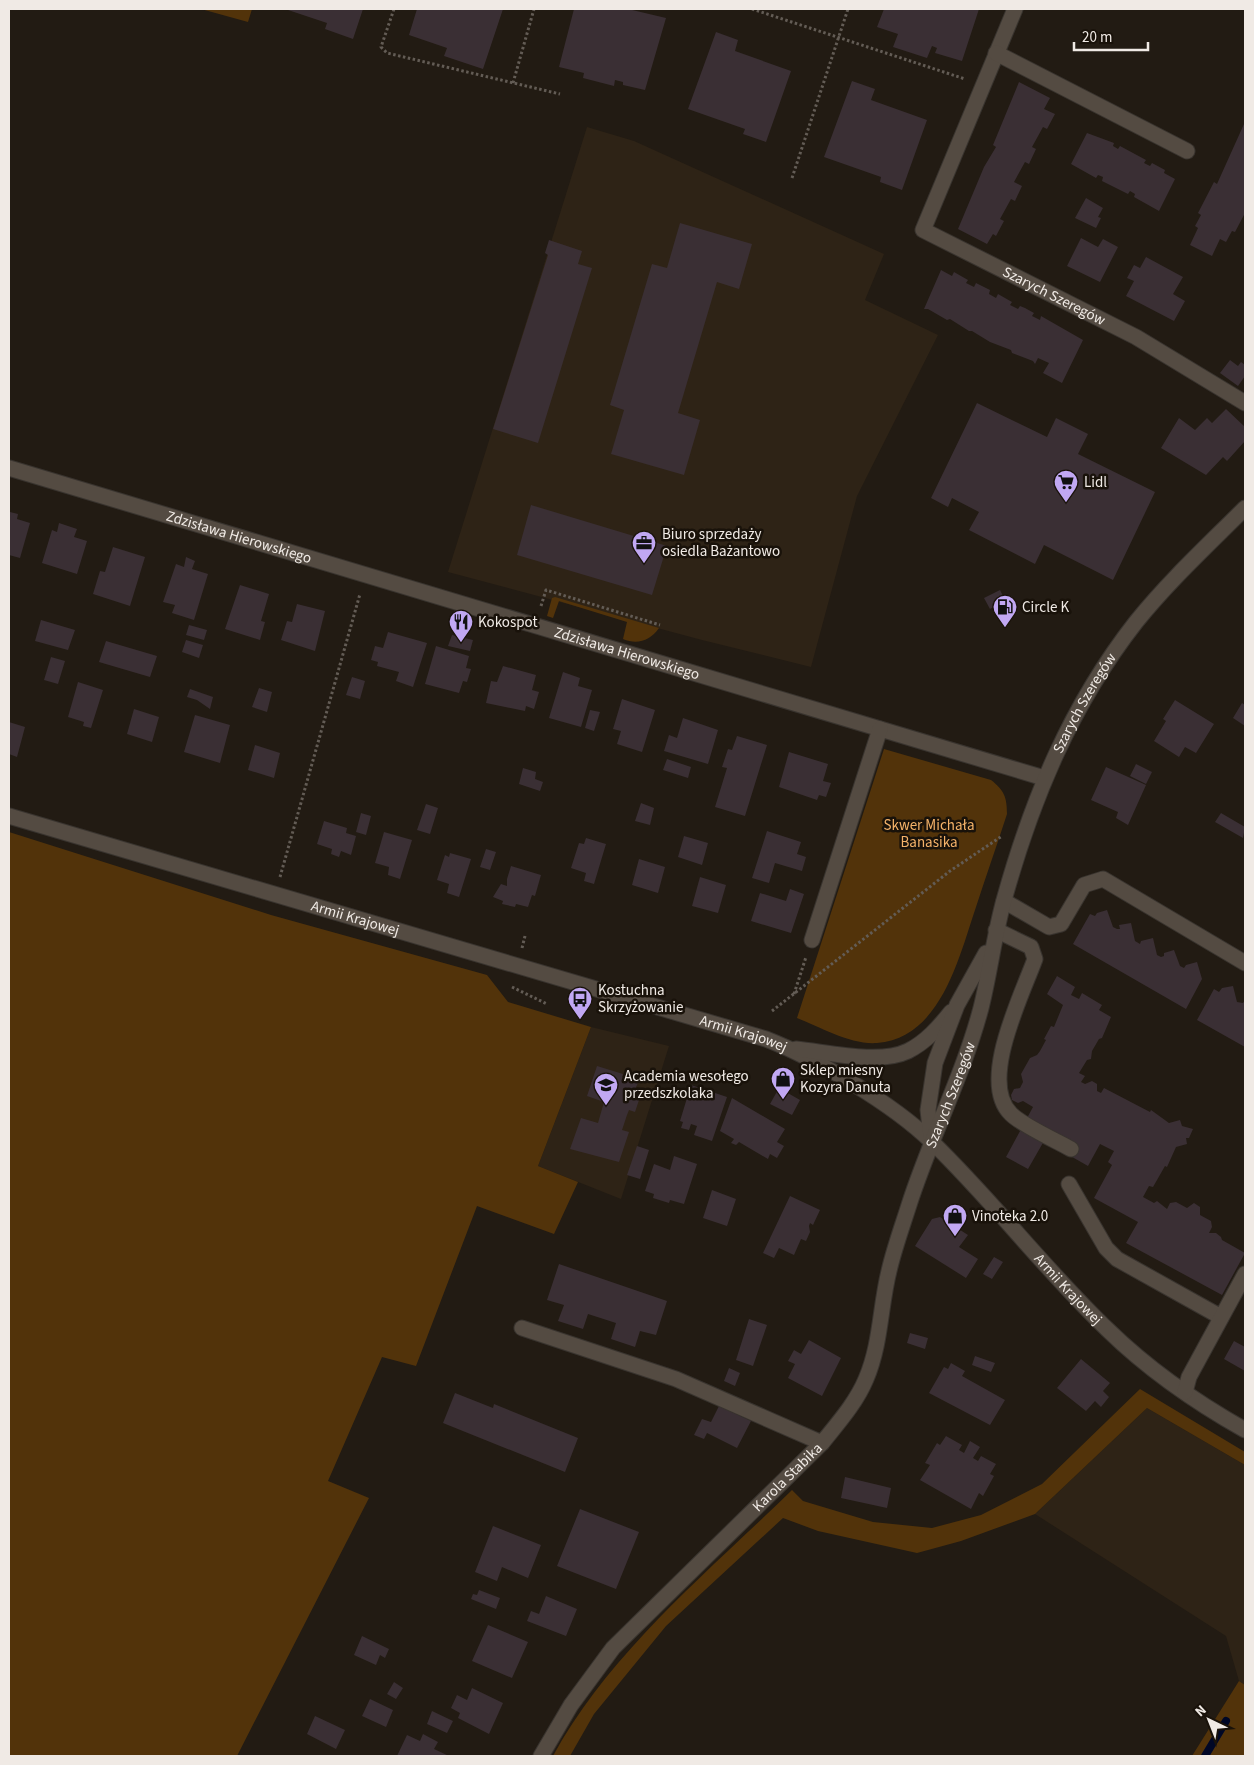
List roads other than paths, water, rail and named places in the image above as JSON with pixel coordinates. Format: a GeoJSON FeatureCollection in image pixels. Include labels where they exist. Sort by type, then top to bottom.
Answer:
{"type":"FeatureCollection","features":[{"type":"Feature","properties":{"kind":"street"},"geometry":{"type":"LineString","coordinates":[[1015,9],[996,53],[1187,151]]}},
{"type":"Feature","properties":{"kind":"street","name":"Szarych Szeregów"},"geometry":{"type":"LineString","coordinates":[[996,53],[923,230],[1136,337],[1245,403]]}},
{"type":"Feature","properties":{"kind":"street","name":"Zdzisława Hierowskiego"},"geometry":{"type":"LineString","coordinates":[[9,468],[1044,778]]}},
{"type":"Feature","properties":{"kind":"street","name":"Szarych Szeregów"},"geometry":{"type":"LineString","coordinates":[[932,1141],[961,1068],[981,1007],[1004,901],[1044,778],[1088,690],[1127,634],[1171,582],[1245,508]]}},
{"type":"Feature","properties":{"kind":"street"},"geometry":{"type":"LineString","coordinates":[[812,940],[880,728]]}},
{"type":"Feature","properties":{"kind":"street","name":"Armii Krajowej"},"geometry":{"type":"LineString","coordinates":[[9,816],[766,1039],[789,1048],[890,1108],[932,1141],[1108,1331],[1185,1392],[1245,1430]]}},
{"type":"Feature","properties":{"kind":"street"},"geometry":{"type":"LineString","coordinates":[[1004,901],[1049,927],[1061,924],[1084,885],[1103,879],[1245,963]]}},
{"type":"Feature","properties":{"kind":"street"},"geometry":{"type":"LineString","coordinates":[[995,936],[1031,947],[1035,959],[1000,1054],[1001,1100],[1012,1115],[1071,1149]]}},
{"type":"Feature","properties":{"kind":"street","name":"Szarych Szeregów"},"geometry":{"type":"LineString","coordinates":[[932,1141],[928,1110],[933,1069],[957,1005],[995,936]]}},
{"type":"Feature","properties":{"kind":"street","name":"Szarych Szeregów"},"geometry":{"type":"LineString","coordinates":[[789,1048],[871,1057],[906,1052],[922,1042],[957,1005]]}},
{"type":"Feature","properties":{"kind":"street","name":"Karola Stabika"},"geometry":{"type":"LineString","coordinates":[[540,1756],[571,1705],[613,1648],[822,1444],[850,1408],[866,1378],[879,1337],[888,1272],[932,1141]]}},
{"type":"Feature","properties":{"kind":"street"},"geometry":{"type":"LineString","coordinates":[[1069,1184],[1106,1248],[1117,1259],[1220,1317]]}},
{"type":"Feature","properties":{"kind":"street"},"geometry":{"type":"LineString","coordinates":[[1185,1392],[1189,1377],[1245,1274]]}},
{"type":"Feature","properties":{"kind":"street"},"geometry":{"type":"LineString","coordinates":[[522,1328],[676,1379],[822,1444]]}},
{"type":"Feature","properties":{"kind":"waterway"},"geometry":{"type":"LineString","coordinates":[[1205,1756],[1226,1721]]}},
{"type":"Feature","properties":{"kind":"place","name":"Lidl"},"geometry":{"type":"Point","coordinates":[1066,503]}},
{"type":"Feature","properties":{"kind":"place","name":"Biuro sprzedaży osiedla Bażantowo"},"geometry":{"type":"Point","coordinates":[644,564]}},
{"type":"Feature","properties":{"kind":"place","name":"Circle K"},"geometry":{"type":"Point","coordinates":[1005,628]}},
{"type":"Feature","properties":{"kind":"place","name":"Kokospot"},"geometry":{"type":"Point","coordinates":[461,643]}},
{"type":"Feature","properties":{"kind":"place","name":"Kostuchna Skrzyżowanie"},"geometry":{"type":"Point","coordinates":[580,1020]}},
{"type":"Feature","properties":{"kind":"place","name":"Sklep miesny Kozyra Danuta"},"geometry":{"type":"Point","coordinates":[783,1100]}},
{"type":"Feature","properties":{"kind":"place","name":"Academia wesołego przedszkolaka"},"geometry":{"type":"Point","coordinates":[606,1106]}},
{"type":"Feature","properties":{"kind":"place","name":"Vinoteka 2.0"},"geometry":{"type":"Point","coordinates":[955,1237]}},
{"type":"Feature","properties":{"kind":"park label","name":"Skwer Michała Banasika"},"geometry":{"type":"Point","coordinates":[929,834]}}]}
